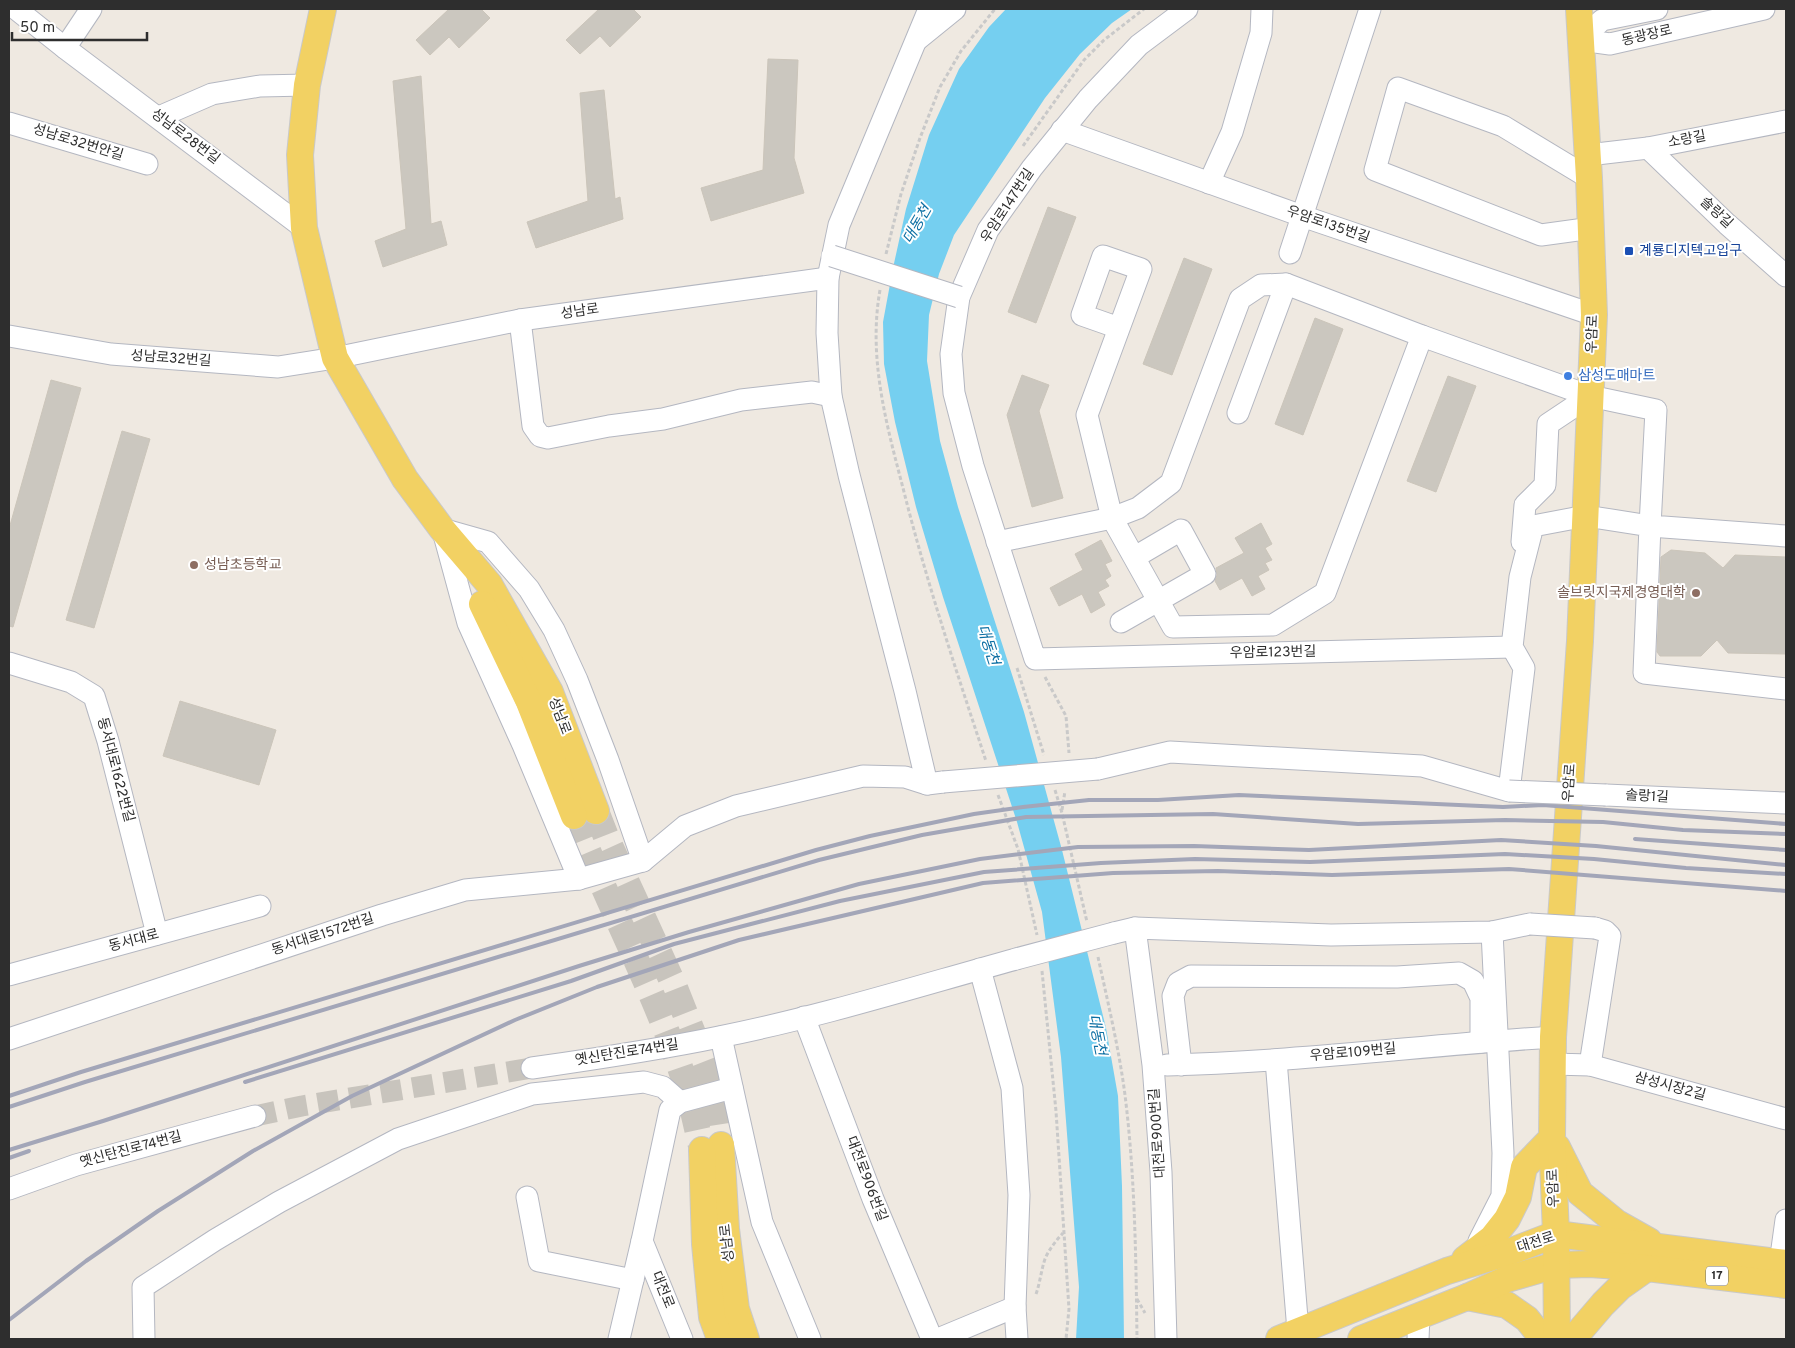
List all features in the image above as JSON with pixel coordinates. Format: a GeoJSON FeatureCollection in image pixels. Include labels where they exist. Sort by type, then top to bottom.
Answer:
{"type":"FeatureCollection","features":[{"type":"Feature","properties":{"kind":"main road","name":"성남로"},"geometry":{"type":"LineString","coordinates":[[322,9],[307,85],[300,155],[304,228],[335,358],[404,479],[442,529],[474,588],[585,814]]}},
{"type":"Feature","properties":{"kind":"main road","name":"우암로"},"geometry":{"type":"LineString","coordinates":[[1557,1339],[1552,1064],[1586,516],[1594,315],[1592,228],[1579,9]]}},
{"type":"Feature","properties":{"kind":"main road"},"geometry":{"type":"LineString","coordinates":[[1448,1271],[1492,1238],[1507,1219],[1518,1197],[1524,1167],[1552,1138],[1580,1193],[1617,1223],[1654,1257],[1603,1304],[1573,1339]]}},
{"type":"Feature","properties":{"kind":"main road","name":"성남로"},"geometry":{"type":"LineString","coordinates":[[720,1339],[712,1317],[705,1244],[711,1147],[726,1229],[736,1309],[746,1339]]}},
{"type":"Feature","properties":{"kind":"main road","name":"대전로"},"geometry":{"type":"LineString","coordinates":[[1288,1335],[1448,1271],[1509,1252],[1556,1234],[1654,1257],[1784,1270]]}},
{"type":"Feature","properties":{"kind":"main road","name":"대전로"},"geometry":{"type":"LineString","coordinates":[[1361,1339],[1419,1328],[1468,1297],[1508,1279],[1556,1265],[1590,1264],[1654,1257]]}},
{"type":"Feature","properties":{"kind":"main road"},"geometry":{"type":"LineString","coordinates":[[1468,1297],[1507,1305],[1527,1318],[1542,1339]]}},
{"type":"Feature","properties":{"kind":"street","name":"성남로28번길"},"geometry":{"type":"LineString","coordinates":[[16,9],[304,228]]}},
{"type":"Feature","properties":{"kind":"street"},"geometry":{"type":"LineString","coordinates":[[65,48],[91,9]]}},
{"type":"Feature","properties":{"kind":"street"},"geometry":{"type":"LineString","coordinates":[[442,529],[488,542],[529,589],[554,630],[577,680],[608,760],[643,861],[685,826],[736,806],[863,776],[905,777],[935,783],[905,691],[849,475],[831,396],[827,333],[828,278],[839,225],[929,9]]}},
{"type":"Feature","properties":{"kind":"street"},"geometry":{"type":"LineString","coordinates":[[917,41],[954,9]]}},
{"type":"Feature","properties":{"kind":"street","name":"우암로147번길"},"geometry":{"type":"LineString","coordinates":[[1035,659],[973,466],[954,393],[951,354],[959,297],[988,230],[1032,168],[1062,130],[1088,99],[1139,45],[1187,9]]}},
{"type":"Feature","properties":{"kind":"street"},"geometry":{"type":"LineString","coordinates":[[1210,183],[1234,123],[1261,33],[1262,9]]}},
{"type":"Feature","properties":{"kind":"street"},"geometry":{"type":"LineString","coordinates":[[1290,253],[1370,9]]}},
{"type":"Feature","properties":{"kind":"street","name":"동광장로"},"geometry":{"type":"LineString","coordinates":[[1582,40],[1602,20],[1657,9]]}},
{"type":"Feature","properties":{"kind":"street","name":"동광장로"},"geometry":{"type":"LineString","coordinates":[[1582,40],[1610,44],[1764,9]]}},
{"type":"Feature","properties":{"kind":"street"},"geometry":{"type":"LineString","coordinates":[[159,117],[212,94],[260,86],[307,85]]}},
{"type":"Feature","properties":{"kind":"street"},"geometry":{"type":"LineString","coordinates":[[1589,167],[1503,126],[1398,88],[1375,170],[1541,235],[1592,228]]}},
{"type":"Feature","properties":{"kind":"street","name":"소랑길"},"geometry":{"type":"LineString","coordinates":[[1589,167],[1648,148],[1786,120]]}},
{"type":"Feature","properties":{"kind":"street","name":"성남로32번안길"},"geometry":{"type":"LineString","coordinates":[[9,122],[147,164]]}},
{"type":"Feature","properties":{"kind":"street","name":"우암로135번길"},"geometry":{"type":"LineString","coordinates":[[1062,130],[1302,216],[1594,315]]}},
{"type":"Feature","properties":{"kind":"street","name":"솔랑길"},"geometry":{"type":"LineString","coordinates":[[1648,148],[1727,224],[1786,276]]}},
{"type":"Feature","properties":{"kind":"street"},"geometry":{"type":"LineString","coordinates":[[832,256],[959,297]]}},
{"type":"Feature","properties":{"kind":"street","name":"성남로"},"geometry":{"type":"LineString","coordinates":[[335,358],[520,320],[828,278]]}},
{"type":"Feature","properties":{"kind":"street"},"geometry":{"type":"LineString","coordinates":[[1238,413],[1286,284]]}},
{"type":"Feature","properties":{"kind":"street"},"geometry":{"type":"LineString","coordinates":[[997,542],[1112,518],[1138,508],[1171,483],[1240,299],[1261,286],[1286,284],[1422,336],[1590,396],[1656,410],[1644,673],[1786,689]]}},
{"type":"Feature","properties":{"kind":"street"},"geometry":{"type":"LineString","coordinates":[[520,320],[533,426],[540,436],[548,438],[609,426],[663,419],[741,400],[812,392],[831,396]]}},
{"type":"Feature","properties":{"kind":"street"},"geometry":{"type":"LineString","coordinates":[[1119,328],[1087,415],[1112,518],[1173,627],[1273,625],[1325,593],[1422,336]]}},
{"type":"Feature","properties":{"kind":"street","name":"성남로32번길"},"geometry":{"type":"LineString","coordinates":[[9,336],[111,354],[278,367],[335,358]]}},
{"type":"Feature","properties":{"kind":"street"},"geometry":{"type":"LineString","coordinates":[[1509,791],[1524,668],[1512,647],[1520,576],[1524,505],[1545,485],[1548,424],[1590,396]]}},
{"type":"Feature","properties":{"kind":"street"},"geometry":{"type":"LineString","coordinates":[[1520,576],[1533,526],[1586,516],[1650,526],[1786,536]]}},
{"type":"Feature","properties":{"kind":"street"},"geometry":{"type":"LineString","coordinates":[[442,529],[468,623],[523,745],[579,879]]}},
{"type":"Feature","properties":{"kind":"street"},"geometry":{"type":"LineString","coordinates":[[1121,622],[1205,574],[1181,530],[1134,557]]}},
{"type":"Feature","properties":{"kind":"street","name":"우암로123번길"},"geometry":{"type":"LineString","coordinates":[[1035,659],[1512,647]]}},
{"type":"Feature","properties":{"kind":"street","name":"동서대로1622번길"},"geometry":{"type":"LineString","coordinates":[[9,663],[71,682],[94,696],[108,741],[157,934]]}},
{"type":"Feature","properties":{"kind":"street","name":"솔랑1길"},"geometry":{"type":"LineString","coordinates":[[935,783],[1098,769],[1170,752],[1422,766],[1509,791],[1786,803]]}},
{"type":"Feature","properties":{"kind":"street","name":"동서대로1572번길"},"geometry":{"type":"LineString","coordinates":[[9,1039],[465,890],[579,879],[643,861]]}},
{"type":"Feature","properties":{"kind":"street","name":"동서대로"},"geometry":{"type":"LineString","coordinates":[[9,975],[260,906]]}},
{"type":"Feature","properties":{"kind":"street"},"geometry":{"type":"LineString","coordinates":[[810,1339],[762,1222],[721,1037],[804,1017],[1135,928],[1331,935],[1492,932],[1530,924],[1595,928],[1605,931],[1610,936],[1590,1065]]}},
{"type":"Feature","properties":{"kind":"street","name":"대전로900번길"},"geometry":{"type":"LineString","coordinates":[[1135,928],[1153,1065],[1161,1172],[1166,1339]]}},
{"type":"Feature","properties":{"kind":"street"},"geometry":{"type":"LineString","coordinates":[[1490,1041],[1492,932]]}},
{"type":"Feature","properties":{"kind":"street"},"geometry":{"type":"LineString","coordinates":[[980,969],[1012,1088],[1019,1195],[1015,1307],[1017,1339]]}},
{"type":"Feature","properties":{"kind":"street"},"geometry":{"type":"LineString","coordinates":[[1181,1065],[1173,996],[1178,983],[1191,976],[1398,977],[1460,973],[1474,981],[1481,998],[1490,1041],[1503,1154],[1502,1196],[1473,1253]]}},
{"type":"Feature","properties":{"kind":"street","name":"대전로906번길"},"geometry":{"type":"LineString","coordinates":[[804,1017],[873,1199],[932,1339]]}},
{"type":"Feature","properties":{"kind":"street","name":"옛신탄진로74번길"},"geometry":{"type":"LineString","coordinates":[[532,1068],[616,1057],[721,1037]]}},
{"type":"Feature","properties":{"kind":"street","name":"우암로109번길"},"geometry":{"type":"LineString","coordinates":[[1153,1065],[1276,1060],[1553,1037]]}},
{"type":"Feature","properties":{"kind":"street","name":"대전로"},"geometry":{"type":"LineString","coordinates":[[1276,1060],[1288,1335]]}},
{"type":"Feature","properties":{"kind":"street","name":"삼성시장2길"},"geometry":{"type":"LineString","coordinates":[[1552,1064],[1590,1065],[1786,1119]]}},
{"type":"Feature","properties":{"kind":"street"},"geometry":{"type":"LineString","coordinates":[[144,1339],[143,1287],[215,1240],[280,1202],[398,1139],[532,1094],[644,1082],[663,1088],[680,1102]]}},
{"type":"Feature","properties":{"kind":"street"},"geometry":{"type":"LineString","coordinates":[[619,1339],[670,1110],[680,1102],[732,1088]]}},
{"type":"Feature","properties":{"kind":"street","name":"옛신탄진로74번길"},"geometry":{"type":"LineString","coordinates":[[9,1189],[76,1165],[256,1116]]}},
{"type":"Feature","properties":{"kind":"street"},"geometry":{"type":"LineString","coordinates":[[527,1197],[539,1261],[633,1280]]}},
{"type":"Feature","properties":{"kind":"street"},"geometry":{"type":"LineString","coordinates":[[1784,1270],[1786,1220]]}},
{"type":"Feature","properties":{"kind":"street","name":"대전로"},"geometry":{"type":"LineString","coordinates":[[642,1241],[682,1339]]}},
{"type":"Feature","properties":{"kind":"street"},"geometry":{"type":"LineString","coordinates":[[938,1339],[1015,1307]]}},
{"type":"Feature","properties":{"kind":"path"},"geometry":{"type":"LineString","coordinates":[[884,263],[901,194],[940,87],[961,51],[995,9]]}},
{"type":"Feature","properties":{"kind":"path"},"geometry":{"type":"LineString","coordinates":[[881,281],[875,346],[880,388],[892,449],[912,527],[940,622],[988,764]]}},
{"type":"Feature","properties":{"kind":"path"},"geometry":{"type":"LineString","coordinates":[[1035,659],[1066,716],[1070,762]]}},
{"type":"Feature","properties":{"kind":"path"},"geometry":{"type":"LineString","coordinates":[[1062,813],[1066,787]]}},
{"type":"Feature","properties":{"kind":"path"},"geometry":{"type":"LineString","coordinates":[[996,790],[1018,849],[1038,936]]}},
{"type":"Feature","properties":{"kind":"path"},"geometry":{"type":"LineString","coordinates":[[1041,964],[1051,1048],[1064,1233],[1069,1309],[1066,1339]]}},
{"type":"Feature","properties":{"kind":"path"},"geometry":{"type":"LineString","coordinates":[[1035,1296],[1044,1260],[1051,1247],[1064,1233]]}},
{"type":"Feature","properties":{"kind":"water","name":"대동천"},"geometry":{"type":"Polygon","coordinates":[[[1006,9],[1132,9],[1112,23],[1080,54],[1045,98],[954,235],[939,274],[929,315],[927,361],[940,441],[958,507],[1024,712],[1062,850],[1106,1028],[1118,1096],[1122,1186],[1124,1339],[1076,1339],[1079,1287],[1061,1057],[1042,912],[1017,822],[943,597],[916,507],[895,422],[884,364],[883,322],[893,268],[906,209],[929,135],[959,69],[989,27],[1006,9]]]}},
{"type":"Feature","properties":{"kind":"building"},"geometry":{"type":"Polygon","coordinates":[[[449,9],[481,9],[490,18],[459,48],[449,37],[430,55],[416,40],[449,9]]]}},
{"type":"Feature","properties":{"kind":"building"},"geometry":{"type":"Polygon","coordinates":[[[599,9],[633,9],[641,17],[610,47],[600,36],[580,54],[566,40],[599,9]]]}},
{"type":"Feature","properties":{"kind":"building"},"geometry":{"type":"Polygon","coordinates":[[[768,59],[798,60],[794,158],[804,193],[711,221],[701,188],[763,170],[768,59]]]}},
{"type":"Feature","properties":{"kind":"building"},"geometry":{"type":"Polygon","coordinates":[[[421,76],[431,224],[441,221],[447,245],[383,267],[375,241],[406,229],[393,81],[421,76]]]}},
{"type":"Feature","properties":{"kind":"building"},"geometry":{"type":"Polygon","coordinates":[[[604,90],[615,199],[620,197],[623,219],[536,248],[527,222],[588,201],[580,93],[604,90]]]}},
{"type":"Feature","properties":{"kind":"building"},"geometry":{"type":"Polygon","coordinates":[[[1048,207],[1076,217],[1036,323],[1008,312],[1048,207]]]}},
{"type":"Feature","properties":{"kind":"building"},"geometry":{"type":"Polygon","coordinates":[[[1184,258],[1212,269],[1172,375],[1143,364],[1184,258]]]}},
{"type":"Feature","properties":{"kind":"building"},"geometry":{"type":"Polygon","coordinates":[[[1315,318],[1343,329],[1303,435],[1275,424],[1315,318]]]}},
{"type":"Feature","properties":{"kind":"building"},"geometry":{"type":"Polygon","coordinates":[[[1022,375],[1049,385],[1039,411],[1063,498],[1032,507],[1007,415],[1022,375]]]}},
{"type":"Feature","properties":{"kind":"building"},"geometry":{"type":"Polygon","coordinates":[[[1448,376],[1476,386],[1436,492],[1407,481],[1448,376]]]}},
{"type":"Feature","properties":{"kind":"building"},"geometry":{"type":"Polygon","coordinates":[[[51,380],[81,388],[13,627],[9,626],[9,529],[51,380]]]}},
{"type":"Feature","properties":{"kind":"building"},"geometry":{"type":"Polygon","coordinates":[[[122,431],[150,439],[94,628],[66,620],[122,431]]]}},
{"type":"Feature","properties":{"kind":"building"},"geometry":{"type":"Polygon","coordinates":[[[1261,523],[1272,544],[1265,548],[1272,560],[1265,563],[1269,570],[1258,576],[1265,589],[1252,596],[1242,578],[1220,590],[1215,581],[1217,575],[1216,568],[1244,553],[1235,538],[1261,523]]]}},
{"type":"Feature","properties":{"kind":"building"},"geometry":{"type":"Polygon","coordinates":[[[1101,540],[1112,561],[1105,564],[1111,576],[1105,580],[1109,586],[1098,592],[1105,605],[1091,613],[1082,594],[1059,606],[1050,588],[1083,570],[1075,554],[1101,540]]]}},
{"type":"Feature","properties":{"kind":"building","name":"솔브릿지국제경영대학"},"geometry":{"type":"Polygon","coordinates":[[[1671,550],[1705,553],[1723,568],[1735,555],[1786,557],[1786,654],[1728,653],[1717,640],[1701,656],[1660,656],[1657,652],[1661,557],[1671,550]]]}},
{"type":"Feature","properties":{"kind":"building"},"geometry":{"type":"Polygon","coordinates":[[[180,701],[276,730],[259,785],[163,756],[180,701]]]}},
{"type":"Feature","properties":{"kind":"tunnel"},"geometry":{"type":"LineString","coordinates":[[596,811],[673,983],[710,1076],[721,1145]]}},
{"type":"Feature","properties":{"kind":"tunnel"},"geometry":{"type":"LineString","coordinates":[[574,816],[659,1012],[684,1079],[702,1150]]}},
{"type":"Feature","properties":{"kind":"tunnel"},"geometry":{"type":"LineString","coordinates":[[255,1116],[302,1106],[532,1068]]}},
{"type":"Feature","properties":{"kind":"railway"},"geometry":{"type":"LineString","coordinates":[[9,1096],[81,1072],[816,850],[870,836],[974,814],[1089,800],[1158,800],[1239,795],[1503,807],[1543,805],[1786,824]]}},
{"type":"Feature","properties":{"kind":"railway"},"geometry":{"type":"LineString","coordinates":[[9,1107],[85,1082],[819,860],[922,835],[1026,817],[1213,814],[1358,824],[1505,820],[1603,822],[1683,830],[1786,834]]}},
{"type":"Feature","properties":{"kind":"railway"},"geometry":{"type":"LineString","coordinates":[[1635,839],[1786,850]]}},
{"type":"Feature","properties":{"kind":"railway"},"geometry":{"type":"LineString","coordinates":[[9,1150],[689,932],[859,884],[980,859],[1078,847],[1194,846],[1309,850],[1501,840],[1596,846],[1786,865]]}},
{"type":"Feature","properties":{"kind":"railway"},"geometry":{"type":"LineString","coordinates":[[245,1082],[571,981],[674,944],[840,901],[984,872],[1101,863],[1195,859],[1310,862],[1505,854],[1786,874]]}},
{"type":"Feature","properties":{"kind":"railway"},"geometry":{"type":"LineString","coordinates":[[9,1320],[86,1261],[158,1211],[253,1151],[352,1096],[515,1020],[597,987],[739,940],[983,883],[1113,873],[1218,871],[1332,875],[1509,869],[1786,891]]}},
{"type":"Feature","properties":{"kind":"railway"},"geometry":{"type":"LineString","coordinates":[[9,1158],[29,1151]]}},
{"type":"Feature","properties":{"kind":"place","name":"계룡디지텍고입구"},"geometry":{"type":"Point","coordinates":[1629,251]}},
{"type":"Feature","properties":{"kind":"place","name":"삼성도매마트"},"geometry":{"type":"Point","coordinates":[1568,376]}},
{"type":"Feature","properties":{"kind":"place","name":"성남초등학교"},"geometry":{"type":"Point","coordinates":[194,565]}},
{"type":"Feature","properties":{"kind":"place","name":"솔브릿지국제경영대학"},"geometry":{"type":"Point","coordinates":[1696,593]}}]}
